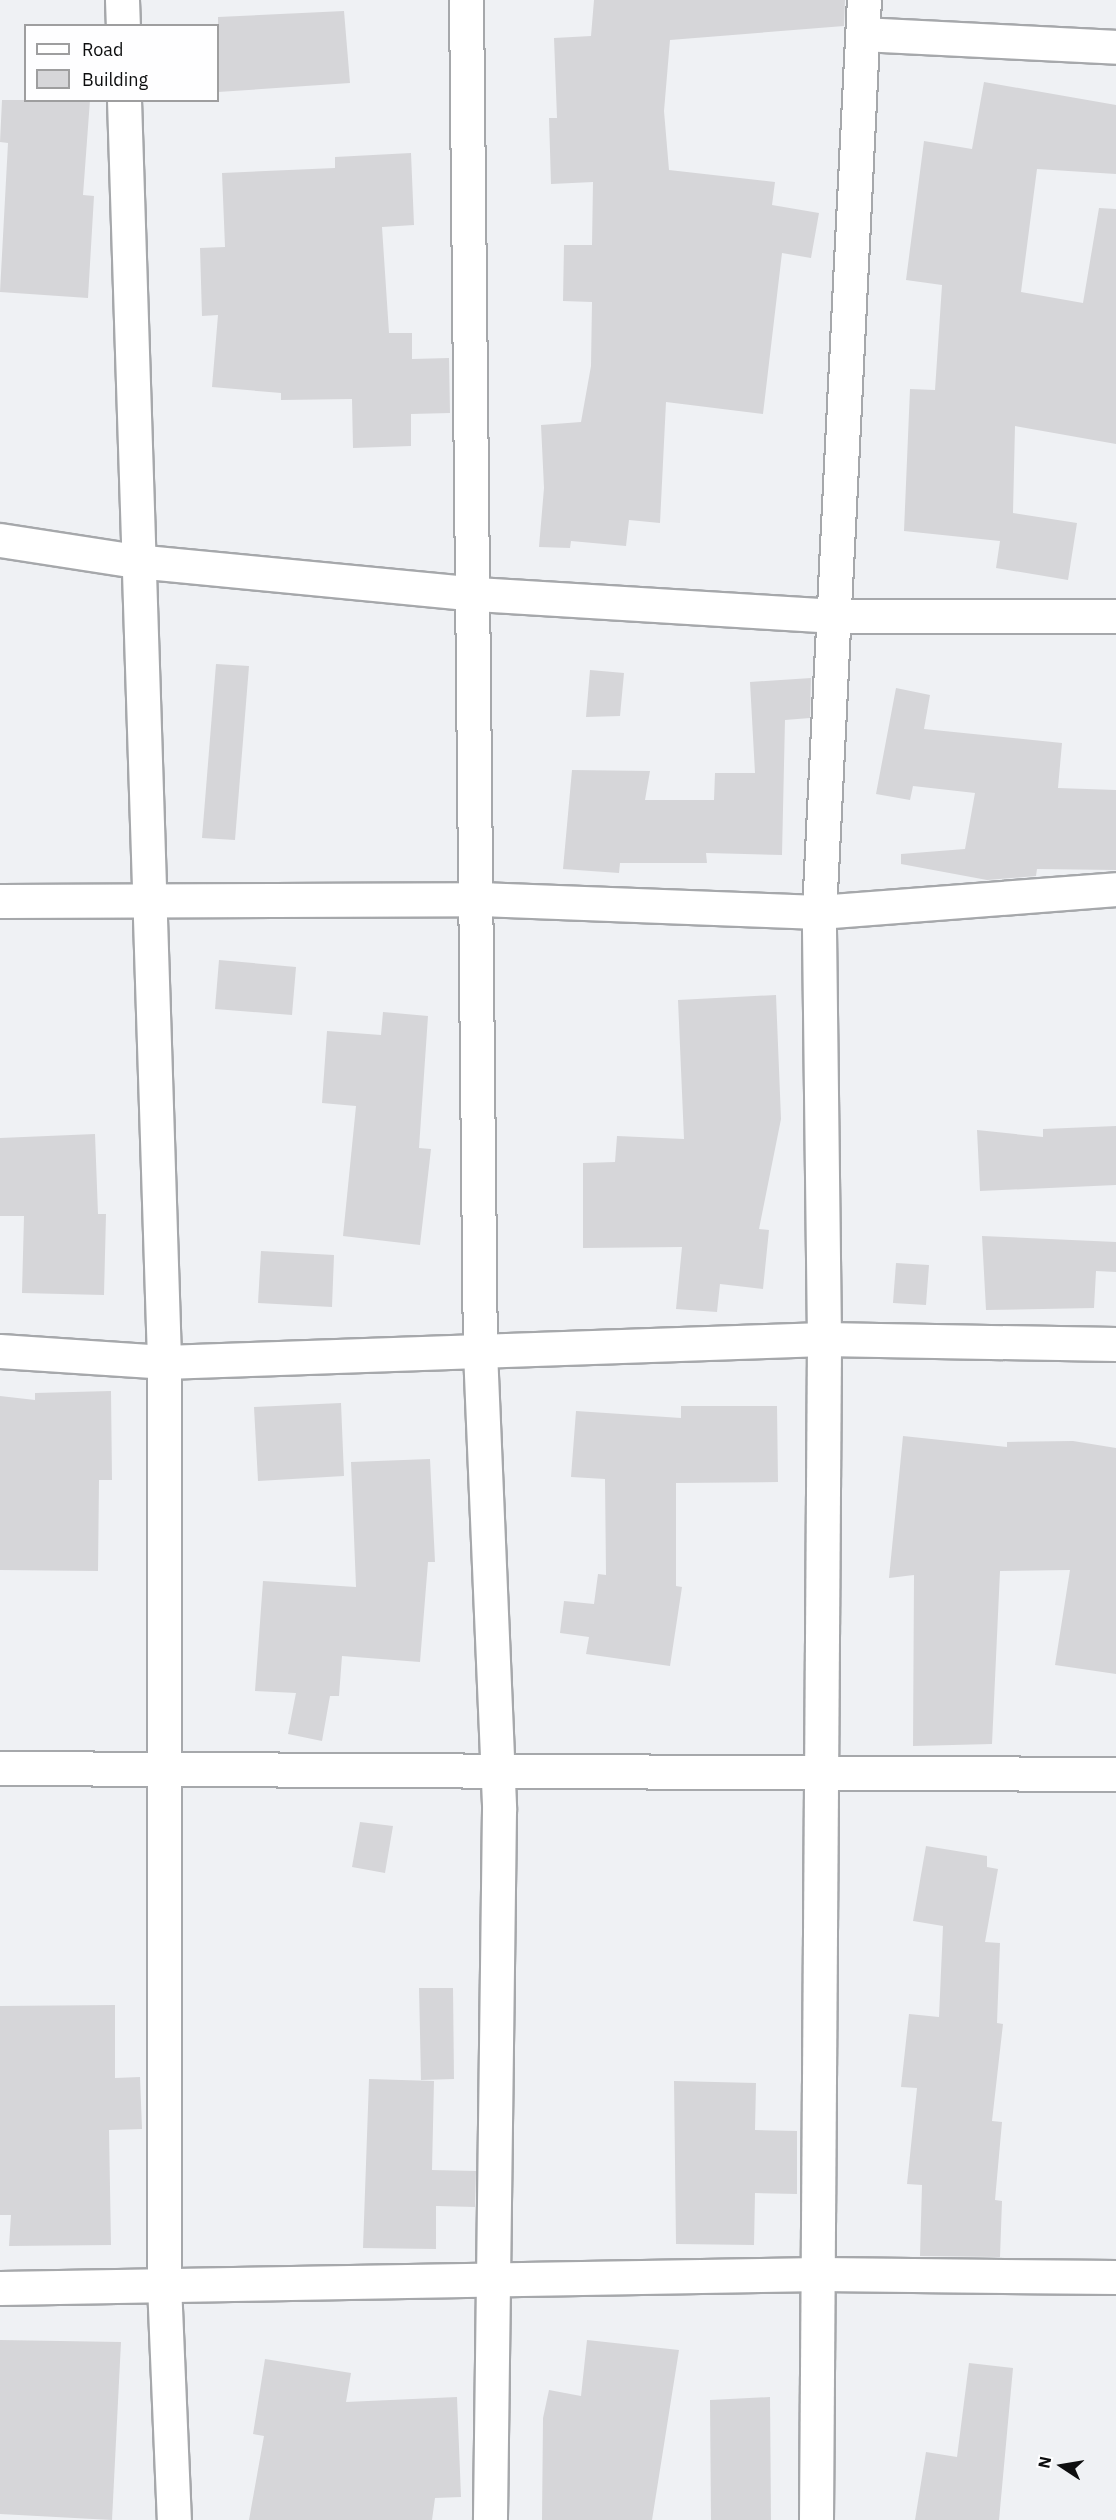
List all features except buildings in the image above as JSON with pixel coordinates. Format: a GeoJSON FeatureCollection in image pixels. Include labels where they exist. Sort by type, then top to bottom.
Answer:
{"type":"FeatureCollection","features":[{"type":"Feature","properties":{"kind":"street"},"geometry":{"type":"LineString","coordinates":[[122,0],[123,24]]}},
{"type":"Feature","properties":{"kind":"street"},"geometry":{"type":"LineString","coordinates":[[466,0],[476,594],[480,1351],[496,1772],[490,2520]]}},
{"type":"Feature","properties":{"kind":"street"},"geometry":{"type":"LineString","coordinates":[[816,2520],[820,2274],[819,1771],[824,1339],[819,912],[831,616],[864,0]]}},
{"type":"Feature","properties":{"kind":"street"},"geometry":{"type":"LineString","coordinates":[[863,34],[1116,47]]}},
{"type":"Feature","properties":{"kind":"street"},"geometry":{"type":"LineString","coordinates":[[124,102],[135,561],[164,1362],[162,1769],[164,2284],[174,2520]]}},
{"type":"Feature","properties":{"kind":"street"},"geometry":{"type":"LineString","coordinates":[[0,540],[135,561],[476,594],[831,616],[1116,616]]}},
{"type":"Feature","properties":{"kind":"street"},"geometry":{"type":"LineString","coordinates":[[0,901],[479,899],[819,912],[1116,889]]}},
{"type":"Feature","properties":{"kind":"street"},"geometry":{"type":"LineString","coordinates":[[0,1352],[164,1362],[824,1339],[1116,1344]]}},
{"type":"Feature","properties":{"kind":"street"},"geometry":{"type":"LineString","coordinates":[[0,1768],[1116,1774]]}},
{"type":"Feature","properties":{"kind":"street"},"geometry":{"type":"LineString","coordinates":[[0,2288],[820,2274],[1116,2277]]}}]}
